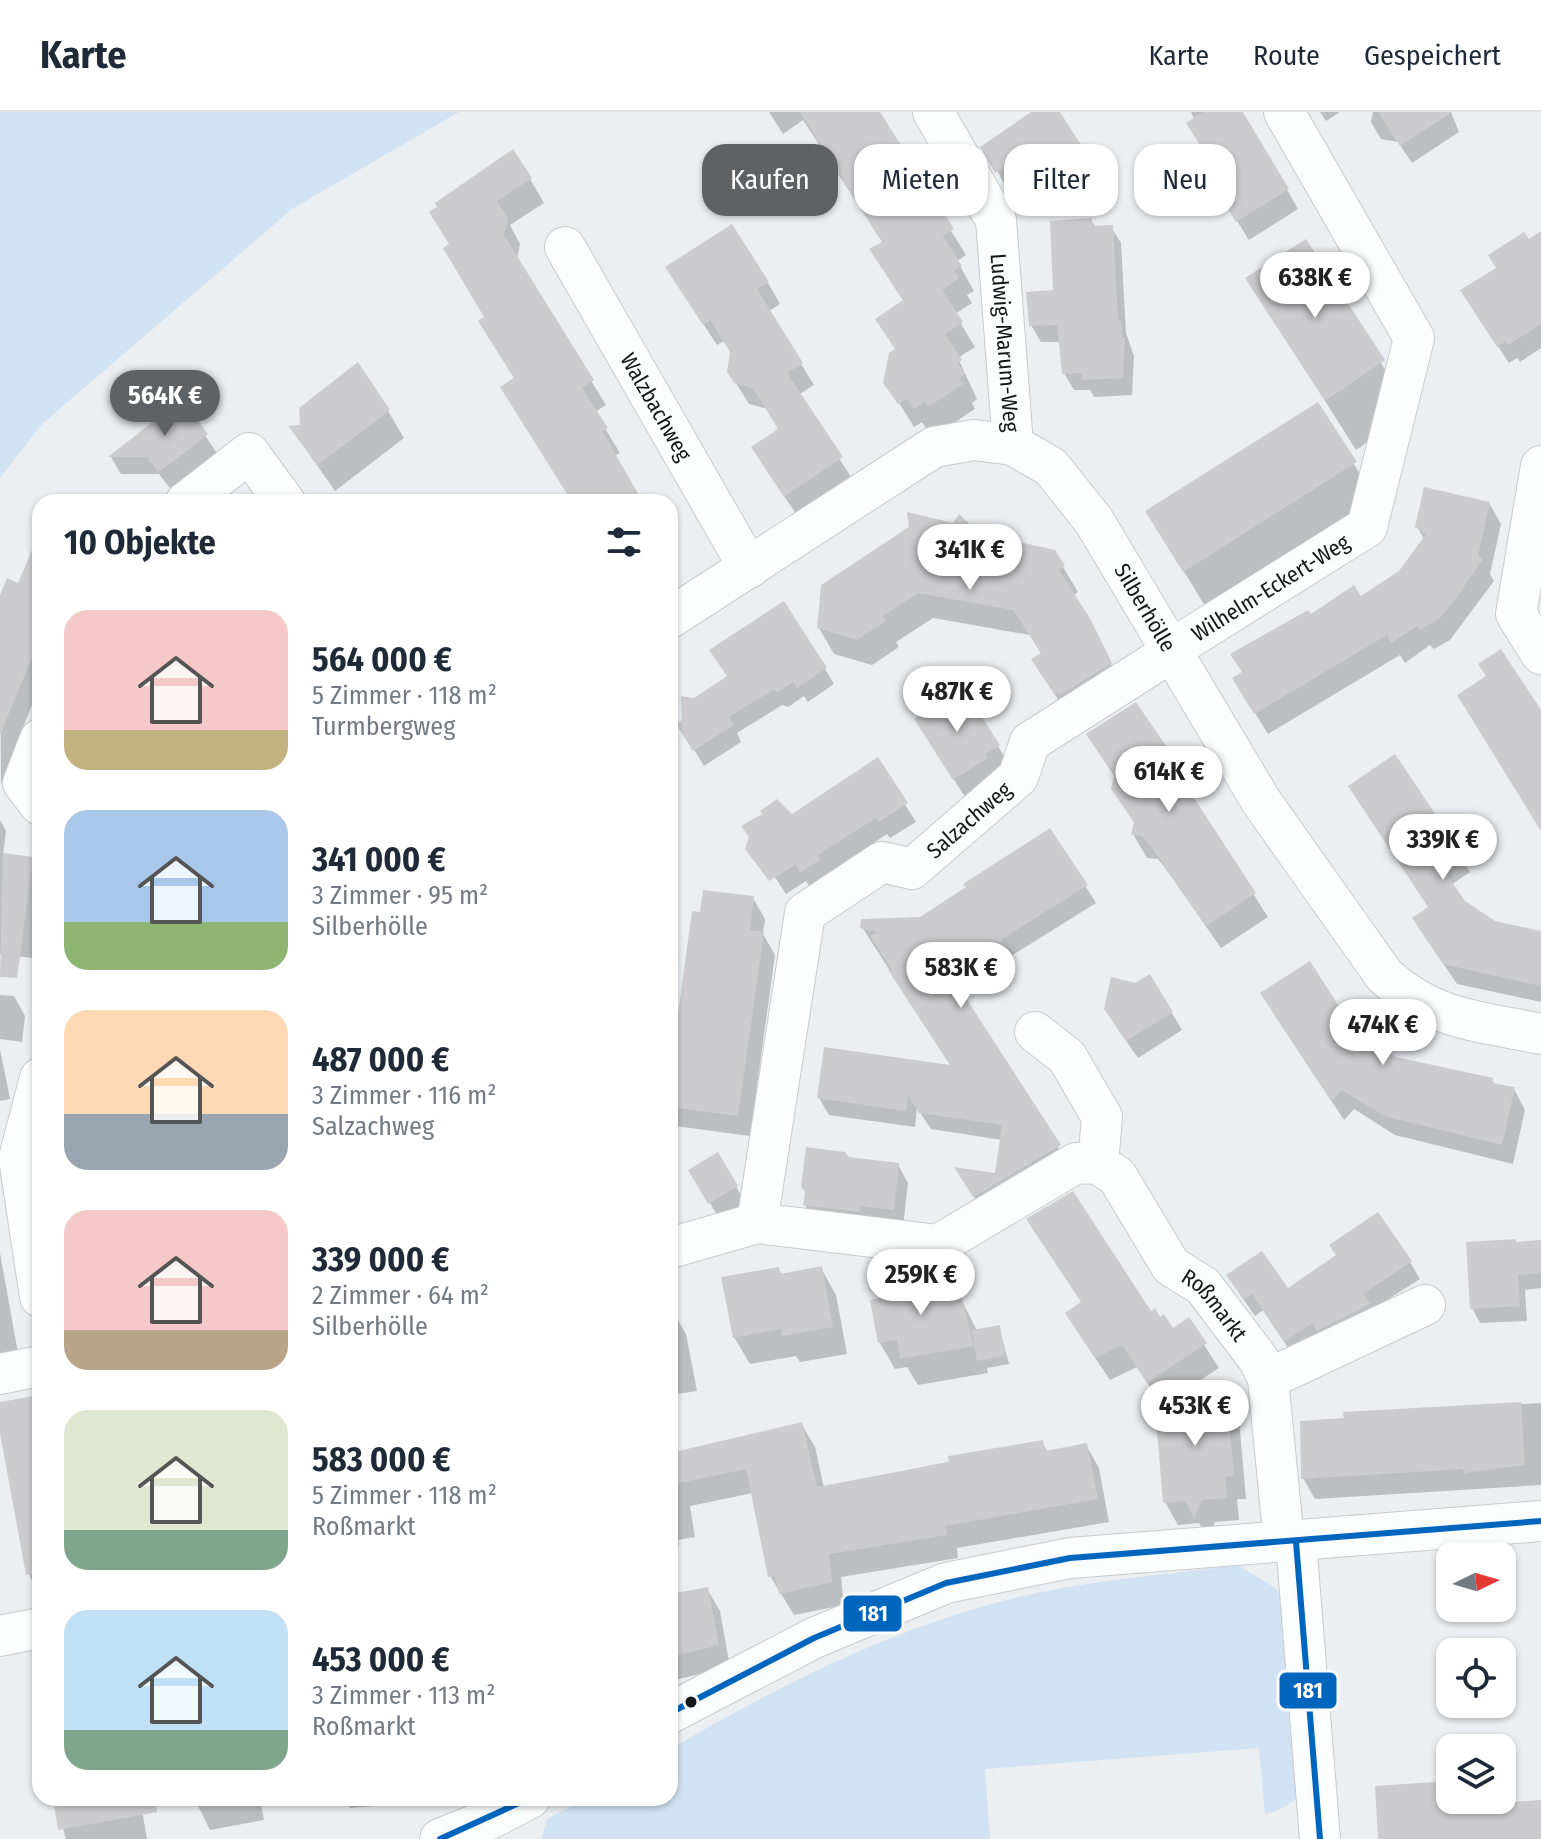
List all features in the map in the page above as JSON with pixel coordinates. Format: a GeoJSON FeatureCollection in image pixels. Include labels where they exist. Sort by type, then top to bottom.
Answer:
{"type":"FeatureCollection","features":[{"type":"Feature","properties":{"kind":"street","name":"Ludwig-Marum-Weg"},"geometry":{"type":"LineString","coordinates":[[933,112],[996,220],[1013,445]]}},
{"type":"Feature","properties":{"kind":"street","name":"Wilhelm-Eckert-Weg"},"geometry":{"type":"LineString","coordinates":[[1172,650],[1367,527],[1414,338],[1284,112]]}},
{"type":"Feature","properties":{"kind":"street","name":"Walzbachweg"},"geometry":{"type":"LineString","coordinates":[[565,247],[749,568]]}},
{"type":"Feature","properties":{"kind":"street","name":"Silberhölle"},"geometry":{"type":"LineString","coordinates":[[678,613],[934,447],[974,440],[1013,445],[1051,467],[1094,521],[1261,801],[1384,975],[1407,997],[1442,1013],[1541,1034]]}},
{"type":"Feature","properties":{"kind":"street"},"geometry":{"type":"LineString","coordinates":[[196,494],[249,453],[279,494]]}},
{"type":"Feature","properties":{"kind":"street"},"geometry":{"type":"LineString","coordinates":[[1541,466],[1516,614],[1541,654]]}},
{"type":"Feature","properties":{"kind":"street","name":"Salzachweg"},"geometry":{"type":"LineString","coordinates":[[757,1223],[805,913],[882,862],[912,869],[1018,777],[1030,742],[1172,650]]}},
{"type":"Feature","properties":{"kind":"street"},"geometry":{"type":"LineString","coordinates":[[32,760],[23,783],[32,795]]}},
{"type":"Feature","properties":{"kind":"street"},"geometry":{"type":"LineString","coordinates":[[678,1246],[757,1223],[938,1245],[1076,1163],[1098,1164],[1102,1117],[1067,1057],[1035,1032]]}},
{"type":"Feature","properties":{"kind":"street"},"geometry":{"type":"LineString","coordinates":[[32,1108],[19,1158],[32,1244]]}},
{"type":"Feature","properties":{"kind":"street","name":"Roßmarkt"},"geometry":{"type":"LineString","coordinates":[[1098,1164],[1117,1176],[1171,1266],[1203,1286],[1259,1360],[1268,1379],[1290,1542],[1320,1839]]}},
{"type":"Feature","properties":{"kind":"street"},"geometry":{"type":"LineString","coordinates":[[1268,1379],[1425,1305]]}},
{"type":"Feature","properties":{"kind":"street"},"geometry":{"type":"LineString","coordinates":[[0,1374],[32,1368]]}},
{"type":"Feature","properties":{"kind":"street"},"geometry":{"type":"LineString","coordinates":[[678,1709],[814,1638],[946,1583],[1070,1558],[1541,1521]]}},
{"type":"Feature","properties":{"kind":"street"},"geometry":{"type":"LineString","coordinates":[[0,1636],[32,1630]]}},
{"type":"Feature","properties":{"kind":"street"},"geometry":{"type":"LineString","coordinates":[[440,1839],[512,1806]]}},
{"type":"Feature","properties":{"kind":"shaded area"},"geometry":{"type":"Polygon","coordinates":[[[0,112],[459,112],[292,209],[42,424],[0,478],[0,112]]]}},
{"type":"Feature","properties":{"kind":"shaded area"},"geometry":{"type":"Polygon","coordinates":[[[1237,1565],[1276,1588],[1291,1620],[1301,1796],[1279,1810],[1265,1814],[1259,1748],[985,1769],[990,1839],[541,1839],[547,1819],[572,1806],[678,1806],[678,1744],[763,1697],[859,1651],[909,1631],[1010,1599],[1106,1581],[1237,1565]]]}},
{"type":"Feature","properties":{"kind":"building"},"geometry":{"type":"Polygon","coordinates":[[[800,112],[880,112],[900,144],[854,144],[854,198],[838,172],[838,144],[820,144],[800,112]]]}},
{"type":"Feature","properties":{"kind":"building"},"geometry":{"type":"Polygon","coordinates":[[[1031,112],[1060,112],[1080,144],[1004,144],[1004,168],[995,173],[988,161],[988,144],[984,144],[1031,112]]]}},
{"type":"Feature","properties":{"kind":"building"},"geometry":{"type":"Polygon","coordinates":[[[1203,112],[1243,112],[1289,189],[1236,222],[1232,216],[1236,216],[1236,144],[1199,144],[1186,123],[1203,112]]]}},
{"type":"Feature","properties":{"kind":"building"},"geometry":{"type":"Polygon","coordinates":[[[1378,112],[1452,112],[1400,146],[1378,112]]]}},
{"type":"Feature","properties":{"kind":"building"},"geometry":{"type":"Polygon","coordinates":[[[513,149],[532,178],[497,201],[508,218],[504,235],[594,380],[582,388],[608,428],[602,431],[638,494],[567,494],[500,387],[514,378],[478,321],[484,317],[443,248],[449,244],[429,212],[437,207],[435,203],[513,149]]]}},
{"type":"Feature","properties":{"kind":"building"},"geometry":{"type":"Polygon","coordinates":[[[866,216],[946,216],[954,229],[943,236],[962,266],[954,270],[959,278],[942,290],[963,322],[945,334],[962,360],[958,363],[965,374],[959,378],[963,384],[928,407],[925,402],[914,409],[907,399],[898,404],[883,383],[889,353],[895,349],[875,319],[903,300],[869,249],[882,242],[866,216]]]}},
{"type":"Feature","properties":{"kind":"building"},"geometry":{"type":"Polygon","coordinates":[[[1092,218],[1092,226],[1113,225],[1118,320],[1121,320],[1122,337],[1125,337],[1123,378],[1082,380],[1082,373],[1062,374],[1057,325],[1029,326],[1026,292],[1053,290],[1050,221],[1092,218]]]}},
{"type":"Feature","properties":{"kind":"building"},"geometry":{"type":"Polygon","coordinates":[[[732,224],[769,282],[757,289],[803,363],[787,373],[843,457],[784,497],[751,447],[778,429],[753,388],[734,383],[727,372],[730,352],[710,320],[703,325],[665,267],[732,224]]]}},
{"type":"Feature","properties":{"kind":"building"},"geometry":{"type":"Polygon","coordinates":[[[1541,231],[1541,324],[1508,345],[1506,341],[1497,347],[1460,290],[1496,268],[1488,255],[1524,232],[1529,239],[1541,231]]]}},
{"type":"Feature","properties":{"kind":"building"},"geometry":{"type":"Polygon","coordinates":[[[1306,239],[1385,360],[1325,401],[1245,278],[1306,239]]]}},
{"type":"Feature","properties":{"kind":"building"},"geometry":{"type":"Polygon","coordinates":[[[358,362],[390,410],[318,465],[288,426],[300,425],[299,408],[358,362]]]}},
{"type":"Feature","properties":{"kind":"building"},"geometry":{"type":"Polygon","coordinates":[[[182,399],[208,434],[178,458],[158,472],[147,457],[108,457],[182,399]]]}},
{"type":"Feature","properties":{"kind":"building"},"geometry":{"type":"Polygon","coordinates":[[[1318,402],[1357,462],[1183,572],[1145,511],[1318,402]]]}},
{"type":"Feature","properties":{"kind":"building"},"geometry":{"type":"Polygon","coordinates":[[[1424,487],[1490,502],[1478,555],[1483,559],[1454,601],[1439,619],[1420,630],[1417,626],[1391,643],[1387,635],[1254,714],[1232,678],[1242,672],[1230,654],[1308,610],[1311,614],[1354,585],[1361,596],[1399,571],[1426,534],[1415,527],[1424,487]]]}},
{"type":"Feature","properties":{"kind":"building"},"geometry":{"type":"Polygon","coordinates":[[[907,512],[953,523],[959,514],[999,553],[1002,538],[1055,550],[1065,566],[1059,570],[1091,620],[1112,663],[1060,695],[1058,692],[1054,694],[1031,659],[1041,653],[1013,610],[918,593],[883,616],[886,621],[857,640],[817,628],[821,585],[909,527],[907,512]]]}},
{"type":"Feature","properties":{"kind":"building"},"geometry":{"type":"Polygon","coordinates":[[[32,550],[32,657],[0,735],[0,595],[7,578],[18,583],[32,550]]]}},
{"type":"Feature","properties":{"kind":"building"},"geometry":{"type":"Polygon","coordinates":[[[784,601],[827,668],[797,688],[793,682],[778,692],[773,690],[729,717],[734,725],[693,751],[678,727],[682,720],[681,696],[694,698],[727,676],[709,650],[784,601]]]}},
{"type":"Feature","properties":{"kind":"building"},"geometry":{"type":"Polygon","coordinates":[[[1501,649],[1541,710],[1541,831],[1457,695],[1486,676],[1478,664],[1501,649]]]}},
{"type":"Feature","properties":{"kind":"building"},"geometry":{"type":"Polygon","coordinates":[[[965,691],[1000,745],[985,754],[988,758],[953,780],[914,719],[948,697],[950,701],[965,691]]]}},
{"type":"Feature","properties":{"kind":"building"},"geometry":{"type":"Polygon","coordinates":[[[1136,702],[1184,772],[1179,775],[1256,893],[1206,926],[1152,848],[1142,836],[1131,835],[1134,822],[1111,789],[1114,776],[1086,734],[1136,702]]]}},
{"type":"Feature","properties":{"kind":"building"},"geometry":{"type":"Polygon","coordinates":[[[1395,754],[1460,851],[1440,865],[1465,901],[1495,921],[1541,931],[1541,986],[1443,964],[1412,918],[1428,907],[1348,786],[1395,754]]]}},
{"type":"Feature","properties":{"kind":"building"},"geometry":{"type":"Polygon","coordinates":[[[878,757],[908,803],[879,822],[876,818],[818,855],[821,859],[800,873],[795,865],[769,881],[745,849],[749,837],[741,826],[762,814],[760,811],[777,799],[792,814],[878,757]]]}},
{"type":"Feature","properties":{"kind":"building"},"geometry":{"type":"Polygon","coordinates":[[[1050,828],[1088,885],[1002,939],[995,959],[931,944],[1061,1145],[973,1197],[954,1167],[995,1173],[1002,1125],[919,1113],[908,1095],[906,1111],[817,1098],[824,1047],[950,1065],[888,970],[892,970],[870,936],[877,932],[860,928],[861,919],[920,917],[966,887],[963,884],[1050,828]]]}},
{"type":"Feature","properties":{"kind":"building"},"geometry":{"type":"Polygon","coordinates":[[[3,853],[32,857],[17,978],[0,977],[3,853]]]}},
{"type":"Feature","properties":{"kind":"building"},"geometry":{"type":"Polygon","coordinates":[[[703,890],[754,896],[750,930],[764,932],[738,1116],[678,1108],[678,1014],[692,911],[700,912],[703,890]]]}},
{"type":"Feature","properties":{"kind":"building"},"geometry":{"type":"Polygon","coordinates":[[[1310,961],[1358,1036],[1396,1057],[1493,1078],[1492,1083],[1515,1087],[1502,1145],[1384,1116],[1342,1090],[1331,1101],[1260,993],[1310,961]]]}},
{"type":"Feature","properties":{"kind":"building"},"geometry":{"type":"Polygon","coordinates":[[[1150,974],[1173,1012],[1126,1041],[1104,1009],[1111,977],[1135,983],[1150,974]]]}},
{"type":"Feature","properties":{"kind":"building"},"geometry":{"type":"Polygon","coordinates":[[[806,1147],[845,1152],[849,1157],[899,1163],[894,1210],[861,1206],[860,1212],[803,1205],[805,1192],[801,1187],[806,1147]]]}},
{"type":"Feature","properties":{"kind":"building"},"geometry":{"type":"Polygon","coordinates":[[[718,1152],[738,1186],[708,1204],[688,1170],[718,1152]]]}},
{"type":"Feature","properties":{"kind":"building"},"geometry":{"type":"Polygon","coordinates":[[[1073,1191],[1151,1311],[1155,1308],[1160,1317],[1164,1314],[1173,1328],[1189,1317],[1207,1343],[1147,1383],[1122,1345],[1095,1358],[1065,1313],[1081,1302],[1026,1219],[1073,1191]]]}},
{"type":"Feature","properties":{"kind":"building"},"geometry":{"type":"Polygon","coordinates":[[[1378,1212],[1412,1261],[1363,1294],[1370,1304],[1317,1331],[1312,1323],[1284,1342],[1252,1294],[1244,1300],[1226,1275],[1262,1251],[1288,1288],[1336,1255],[1329,1245],[1378,1212]]]}},
{"type":"Feature","properties":{"kind":"building"},"geometry":{"type":"Polygon","coordinates":[[[1516,1239],[1516,1242],[1541,1240],[1541,1273],[1518,1275],[1520,1306],[1470,1309],[1466,1242],[1516,1239]]]}},
{"type":"Feature","properties":{"kind":"building"},"geometry":{"type":"Polygon","coordinates":[[[822,1266],[833,1327],[782,1336],[781,1329],[733,1338],[721,1277],[779,1267],[780,1274],[822,1266]]]}},
{"type":"Feature","properties":{"kind":"building"},"geometry":{"type":"Polygon","coordinates":[[[927,1274],[946,1274],[950,1297],[961,1295],[974,1346],[900,1359],[897,1340],[878,1343],[870,1300],[884,1297],[882,1286],[927,1274]]]}},
{"type":"Feature","properties":{"kind":"building"},"geometry":{"type":"Polygon","coordinates":[[[1000,1325],[1005,1356],[977,1361],[972,1330],[1000,1325]]]}},
{"type":"Feature","properties":{"kind":"building"},"geometry":{"type":"Polygon","coordinates":[[[1226,1383],[1234,1476],[1225,1477],[1227,1498],[1202,1500],[1194,1518],[1185,1501],[1163,1503],[1155,1407],[1226,1383]]]}},
{"type":"Feature","properties":{"kind":"building"},"geometry":{"type":"Polygon","coordinates":[[[32,1396],[32,1575],[26,1575],[0,1433],[0,1402],[32,1396]]]}},
{"type":"Feature","properties":{"kind":"building"},"geometry":{"type":"Polygon","coordinates":[[[1521,1402],[1525,1465],[1464,1473],[1463,1469],[1301,1479],[1300,1421],[1344,1418],[1343,1412],[1521,1402]]]}},
{"type":"Feature","properties":{"kind":"building"},"geometry":{"type":"Polygon","coordinates":[[[802,1422],[817,1487],[949,1462],[948,1456],[1043,1440],[1045,1451],[1087,1443],[1098,1499],[945,1526],[947,1535],[829,1554],[832,1582],[779,1594],[775,1576],[768,1577],[746,1469],[678,1483],[678,1451],[802,1422]]]}},
{"type":"Feature","properties":{"kind":"building"},"geometry":{"type":"Polygon","coordinates":[[[708,1587],[719,1645],[678,1655],[678,1593],[708,1587]]]}},
{"type":"Feature","properties":{"kind":"building"},"geometry":{"type":"Polygon","coordinates":[[[1436,1782],[1436,1814],[1516,1814],[1516,1802],[1541,1800],[1541,1839],[1378,1839],[1375,1786],[1436,1782]]]}},
{"type":"Feature","properties":{"kind":"building"},"geometry":{"type":"Polygon","coordinates":[[[54,1806],[157,1806],[157,1812],[58,1830],[54,1806]]]}},
{"type":"Feature","properties":{"kind":"transit line","name":"181"},"geometry":{"type":"LineString","coordinates":[[678,1709],[814,1638],[946,1583],[1070,1558],[1541,1521]]}},
{"type":"Feature","properties":{"kind":"transit line","name":"181"},"geometry":{"type":"LineString","coordinates":[[1296,1542],[1320,1839]]}},
{"type":"Feature","properties":{"kind":"transit line","name":"181"},"geometry":{"type":"LineString","coordinates":[[440,1839],[512,1806]]}}]}
